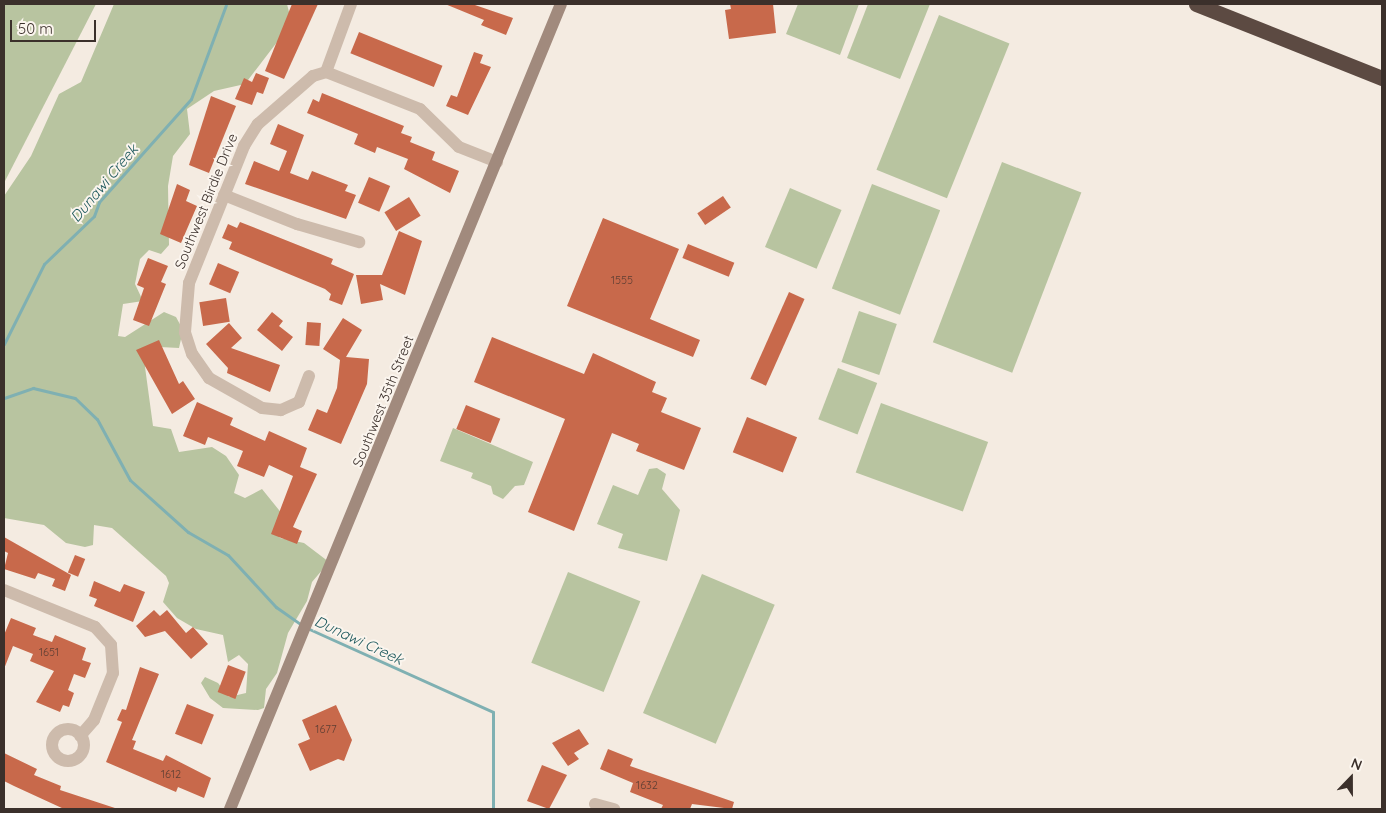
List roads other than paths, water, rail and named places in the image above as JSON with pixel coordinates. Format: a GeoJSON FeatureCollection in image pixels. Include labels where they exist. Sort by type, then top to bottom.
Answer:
{"type":"FeatureCollection","features":[{"type":"Feature","properties":{"kind":"highway"},"geometry":{"type":"LineString","coordinates":[[1196,4],[1382,78]]}},
{"type":"Feature","properties":{"kind":"street"},"geometry":{"type":"LineString","coordinates":[[351,4],[326,72],[420,109],[459,147],[497,162]]}},
{"type":"Feature","properties":{"kind":"street","name":"Southwest 35th Street"},"geometry":{"type":"LineString","coordinates":[[226,809],[232,803],[561,4]]}},
{"type":"Feature","properties":{"kind":"street","name":"Southwest Birdie Drive"},"geometry":{"type":"LineString","coordinates":[[309,376],[299,402],[269,410],[218,386],[192,354],[185,332],[186,295],[224,196],[258,124],[314,76],[326,72]]}},
{"type":"Feature","properties":{"kind":"street"},"geometry":{"type":"LineString","coordinates":[[224,196],[297,224],[360,242]]}},
{"type":"Feature","properties":{"kind":"street"},"geometry":{"type":"LineString","coordinates":[[4,590],[95,627],[111,645],[113,673],[94,720],[80,736]]}},
{"type":"Feature","properties":{"kind":"street"},"geometry":{"type":"LineString","coordinates":[[595,804],[614,809]]}},
{"type":"Feature","properties":{"kind":"waterway","name":"Dunawi Creek"},"geometry":{"type":"LineString","coordinates":[[4,344],[44,264],[94,216],[99,202],[191,99],[226,5]]}},
{"type":"Feature","properties":{"kind":"waterway","name":"Dunawi Creek"},"geometry":{"type":"LineString","coordinates":[[4,398],[33,388],[75,398],[97,419],[130,480],[188,532],[228,555],[276,607],[302,625]]}},
{"type":"Feature","properties":{"kind":"waterway","name":"Dunawi Creek"},"geometry":{"type":"LineString","coordinates":[[307,628],[493,712],[493,809]]}}]}
